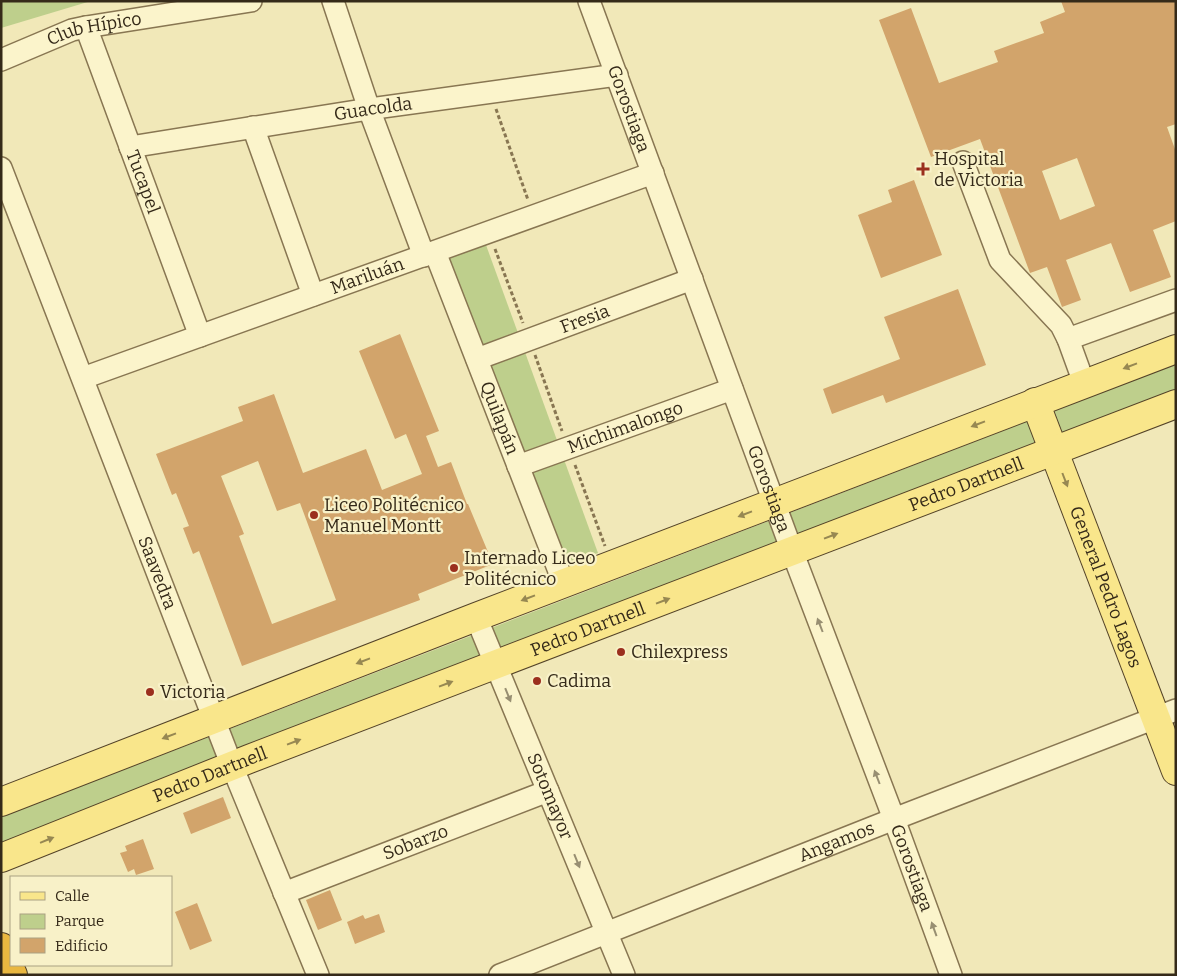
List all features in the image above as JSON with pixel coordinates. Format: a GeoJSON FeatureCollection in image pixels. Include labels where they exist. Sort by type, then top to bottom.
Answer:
{"type":"FeatureCollection","features":[{"type":"Feature","properties":{"kind":"highway"},"geometry":{"type":"LineString","coordinates":[[1,947],[13,975]]}},
{"type":"Feature","properties":{"kind":"main road"},"geometry":{"type":"LineString","coordinates":[[1,802],[1176,348]]}},
{"type":"Feature","properties":{"kind":"main road","name":"General Pedro Lagos"},"geometry":{"type":"LineString","coordinates":[[1035,402],[1166,714],[1176,771]]}},
{"type":"Feature","properties":{"kind":"main road","name":"Pedro Dartnell"},"geometry":{"type":"LineString","coordinates":[[1,858],[232,766],[1176,404]]}},
{"type":"Feature","properties":{"kind":"street","name":"Club Hípico"},"geometry":{"type":"LineString","coordinates":[[1,60],[72,30],[251,1]]}},
{"type":"Feature","properties":{"kind":"street","name":"Quilapán"},"geometry":{"type":"LineString","coordinates":[[333,1],[369,109],[429,254],[477,359],[564,584]]}},
{"type":"Feature","properties":{"kind":"street","name":"Gorostiaga"},"geometry":{"type":"LineString","coordinates":[[590,1],[774,503],[951,975]]}},
{"type":"Feature","properties":{"kind":"street","name":"Tucapel"},"geometry":{"type":"LineString","coordinates":[[86,27],[200,336]]}},
{"type":"Feature","properties":{"kind":"street","name":"Guacolda"},"geometry":{"type":"LineString","coordinates":[[130,147],[369,109],[617,75]]}},
{"type":"Feature","properties":{"kind":"street"},"geometry":{"type":"LineString","coordinates":[[253,127],[313,296]]}},
{"type":"Feature","properties":{"kind":"street"},"geometry":{"type":"LineString","coordinates":[[963,162],[1000,260],[1061,325],[1084,383]]}},
{"type":"Feature","properties":{"kind":"street","name":"Saavedra"},"geometry":{"type":"LineString","coordinates":[[1,168],[232,766],[318,975]]}},
{"type":"Feature","properties":{"kind":"street","name":"Mariluán"},"geometry":{"type":"LineString","coordinates":[[83,378],[653,173]]}},
{"type":"Feature","properties":{"kind":"street","name":"Fresia"},"geometry":{"type":"LineString","coordinates":[[477,359],[692,279]]}},
{"type":"Feature","properties":{"kind":"street"},"geometry":{"type":"LineString","coordinates":[[1068,339],[1176,300]]}},
{"type":"Feature","properties":{"kind":"street","name":"Michimalongo"},"geometry":{"type":"LineString","coordinates":[[518,466],[732,389]]}},
{"type":"Feature","properties":{"kind":"street","name":"Sotomayor"},"geometry":{"type":"LineString","coordinates":[[476,617],[624,975]]}},
{"type":"Feature","properties":{"kind":"street","name":"Angamos"},"geometry":{"type":"LineString","coordinates":[[500,975],[1166,714]]}},
{"type":"Feature","properties":{"kind":"street","name":"Sobarzo"},"geometry":{"type":"LineString","coordinates":[[284,893],[548,791]]}},
{"type":"Feature","properties":{"kind":"path"},"geometry":{"type":"LineString","coordinates":[[490,92],[534,216]]}},
{"type":"Feature","properties":{"kind":"path"},"geometry":{"type":"LineString","coordinates":[[489,232],[612,565]]}},
{"type":"Feature","properties":{"kind":"green space"},"geometry":{"type":"Polygon","coordinates":[[[1,1],[91,1],[1,28],[1,1]]]}},
{"type":"Feature","properties":{"kind":"green space"},"geometry":{"type":"Polygon","coordinates":[[[486,245],[598,553],[566,564],[447,259],[486,245]]]}},
{"type":"Feature","properties":{"kind":"green space"},"geometry":{"type":"Polygon","coordinates":[[[1176,364],[1176,397],[1,844],[1,817],[1176,364]]]}},
{"type":"Feature","properties":{"kind":"building"},"geometry":{"type":"Polygon","coordinates":[[[1061,1],[1176,1],[1176,124],[1167,127],[1176,152],[1176,221],[1153,230],[1171,277],[1130,292],[1111,243],[1066,260],[1081,300],[1062,307],[1047,267],[1030,273],[980,139],[931,157],[879,20],[911,8],[939,83],[998,62],[994,51],[1044,33],[1040,22],[1065,12],[1061,1]],[[1077,158],[1042,171],[1060,220],[1095,206],[1077,158]]]}},
{"type":"Feature","properties":{"kind":"building"},"geometry":{"type":"Polygon","coordinates":[[[914,180],[942,255],[881,278],[858,215],[892,202],[888,190],[914,180]]]}},
{"type":"Feature","properties":{"kind":"building"},"geometry":{"type":"Polygon","coordinates":[[[958,289],[986,365],[886,403],[883,395],[832,414],[823,389],[900,359],[884,317],[958,289]]]}},
{"type":"Feature","properties":{"kind":"building"},"geometry":{"type":"Polygon","coordinates":[[[400,334],[439,431],[426,436],[438,467],[451,462],[493,564],[418,594],[420,600],[242,666],[199,551],[193,554],[183,528],[189,526],[176,493],[172,495],[156,454],[243,421],[238,407],[274,394],[303,473],[366,449],[382,490],[422,474],[406,434],[395,439],[359,351],[400,334]],[[258,461],[221,476],[244,534],[239,536],[272,624],[336,600],[300,503],[277,511],[258,461]]]}},
{"type":"Feature","properties":{"kind":"building"},"geometry":{"type":"Polygon","coordinates":[[[223,797],[231,818],[191,834],[183,813],[223,797]]]}},
{"type":"Feature","properties":{"kind":"building"},"geometry":{"type":"Polygon","coordinates":[[[143,839],[154,869],[136,875],[134,869],[128,872],[120,853],[127,851],[125,846],[143,839]]]}},
{"type":"Feature","properties":{"kind":"building"},"geometry":{"type":"Polygon","coordinates":[[[330,890],[342,920],[318,930],[306,900],[330,890]]]}},
{"type":"Feature","properties":{"kind":"building"},"geometry":{"type":"Polygon","coordinates":[[[197,903],[212,941],[190,950],[175,912],[197,903]]]}},
{"type":"Feature","properties":{"kind":"building"},"geometry":{"type":"Polygon","coordinates":[[[379,914],[385,932],[355,944],[347,922],[363,915],[365,919],[379,914]]]}},
{"type":"Feature","properties":{"kind":"place","name":"Hospital de Victoria"},"geometry":{"type":"Point","coordinates":[923,169]}},
{"type":"Feature","properties":{"kind":"place","name":"Liceo Politécnico Manuel Montt"},"geometry":{"type":"Point","coordinates":[314,515]}},
{"type":"Feature","properties":{"kind":"place","name":"Internado Liceo Politécnico"},"geometry":{"type":"Point","coordinates":[454,568]}},
{"type":"Feature","properties":{"kind":"place","name":"Chilexpress"},"geometry":{"type":"Point","coordinates":[621,652]}},
{"type":"Feature","properties":{"kind":"place","name":"Cadima"},"geometry":{"type":"Point","coordinates":[537,681]}},
{"type":"Feature","properties":{"kind":"place","name":"Victoria"},"geometry":{"type":"Point","coordinates":[150,692]}}]}
